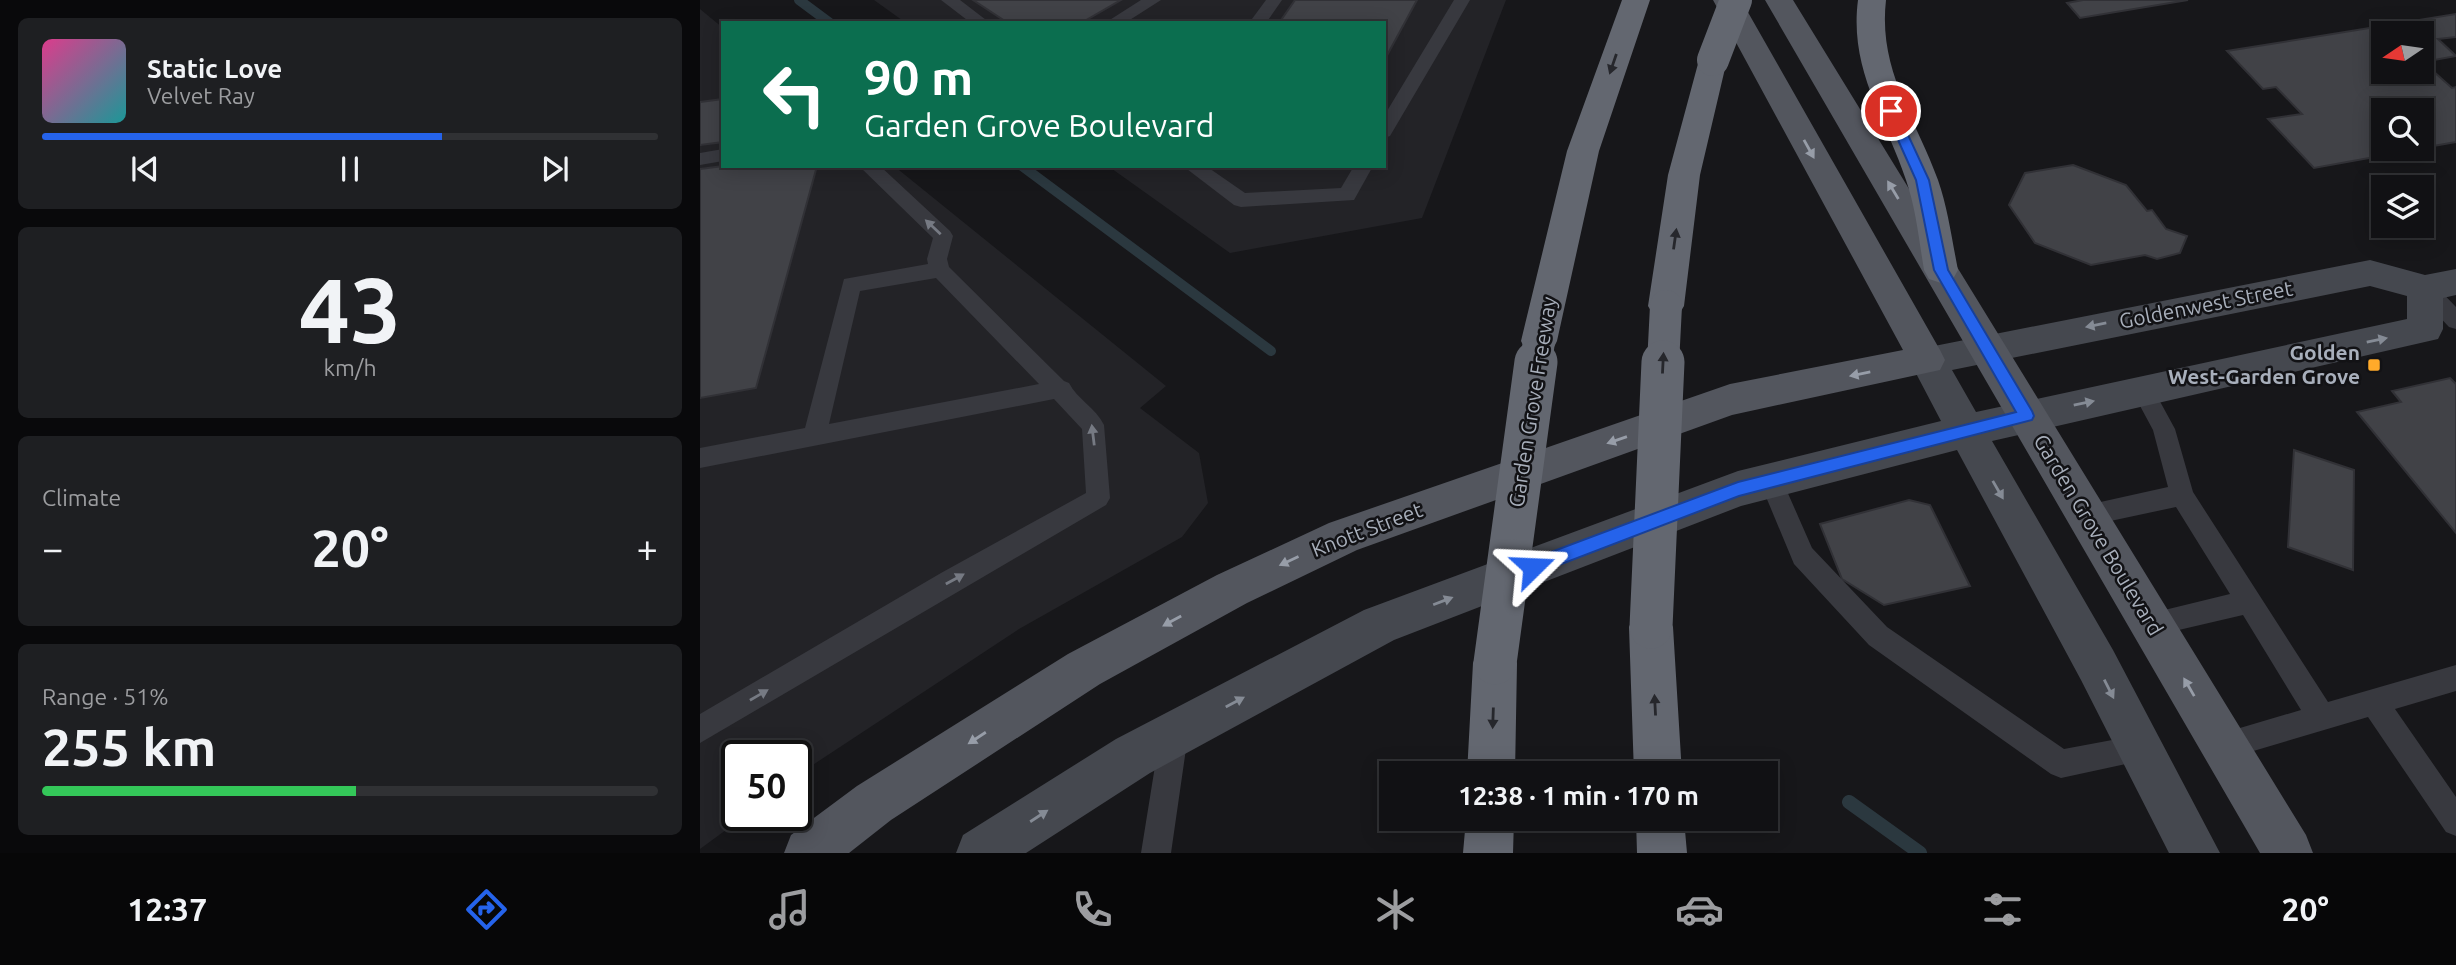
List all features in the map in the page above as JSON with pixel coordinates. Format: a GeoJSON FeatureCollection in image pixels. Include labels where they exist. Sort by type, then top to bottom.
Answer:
{"type":"FeatureCollection","features":[{"type":"Feature","properties":{"kind":"highway","name":"Garden Grove Freeway"},"geometry":{"type":"LineString","coordinates":[[1491,761],[1495,663],[1539,341],[1583,151],[1636,0]]}},
{"type":"Feature","properties":{"kind":"highway"},"geometry":{"type":"LineString","coordinates":[[1657,761],[1651,627],[1666,306],[1684,175],[1713,60],[1736,0]]}},
{"type":"Feature","properties":{"kind":"highway"},"geometry":{"type":"LineString","coordinates":[[1872,0],[1867,19],[1881,88],[1922,180],[1941,270]]}},
{"type":"Feature","properties":{"kind":"highway"},"geometry":{"type":"LineString","coordinates":[[1488,853],[1489,831]]}},
{"type":"Feature","properties":{"kind":"highway"},"geometry":{"type":"LineString","coordinates":[[1661,831],[1662,853]]}},
{"type":"Feature","properties":{"kind":"main road"},"geometry":{"type":"LineString","coordinates":[[1727,0],[2096,665],[2195,853]]}},
{"type":"Feature","properties":{"kind":"main road","name":"Garden Grove Boulevard"},"geometry":{"type":"LineString","coordinates":[[1779,0],[2288,853]]}},
{"type":"Feature","properties":{"kind":"main road","name":"Goldenwest Street"},"geometry":{"type":"LineString","coordinates":[[1985,347],[2370,273],[2441,285]]}},
{"type":"Feature","properties":{"kind":"main road"},"geometry":{"type":"LineString","coordinates":[[981,853],[1133,756],[1379,625],[1738,489],[1965,430],[2425,329],[2441,285]]}},
{"type":"Feature","properties":{"kind":"main road","name":"Knott Street"},"geometry":{"type":"LineString","coordinates":[[809,853],[874,803],[1084,669],[1232,589],[1344,536],[1730,400],[1985,347]]}},
{"type":"Feature","properties":{"kind":"lane"},"geometry":{"type":"LineString","coordinates":[[949,0],[979,21]]}},
{"type":"Feature","properties":{"kind":"lane"},"geometry":{"type":"LineString","coordinates":[[1116,21],[1153,0]]}},
{"type":"Feature","properties":{"kind":"lane"},"geometry":{"type":"LineString","coordinates":[[1258,21],[1274,0]]}},
{"type":"Feature","properties":{"kind":"lane"},"geometry":{"type":"LineString","coordinates":[[1386,129],[1462,0]]}},
{"type":"Feature","properties":{"kind":"lane"},"geometry":{"type":"LineString","coordinates":[[700,159],[721,156]]}},
{"type":"Feature","properties":{"kind":"lane"},"geometry":{"type":"LineString","coordinates":[[700,729],[950,581],[1098,498],[1093,425],[1061,389],[996,329],[940,270],[937,259],[943,236],[870,168]]}},
{"type":"Feature","properties":{"kind":"lane"},"geometry":{"type":"LineString","coordinates":[[1195,168],[1241,200],[1347,195],[1363,168]]}},
{"type":"Feature","properties":{"kind":"lane"},"geometry":{"type":"LineString","coordinates":[[814,437],[851,285],[940,270]]}},
{"type":"Feature","properties":{"kind":"lane"},"geometry":{"type":"LineString","coordinates":[[2441,285],[2456,321]]}},
{"type":"Feature","properties":{"kind":"lane"},"geometry":{"type":"LineString","coordinates":[[700,458],[1061,389]]}},
{"type":"Feature","properties":{"kind":"lane"},"geometry":{"type":"LineString","coordinates":[[2143,391],[2164,429],[2182,495],[2321,716]]}},
{"type":"Feature","properties":{"kind":"lane"},"geometry":{"type":"LineString","coordinates":[[1771,480],[1803,556],[1878,636],[2061,764],[2139,749]]}},
{"type":"Feature","properties":{"kind":"lane"},"geometry":{"type":"LineString","coordinates":[[2087,515],[2182,495]]}},
{"type":"Feature","properties":{"kind":"lane"},"geometry":{"type":"LineString","coordinates":[[2152,624],[2249,603]]}},
{"type":"Feature","properties":{"kind":"lane"},"geometry":{"type":"LineString","coordinates":[[2223,746],[2456,678]]}},
{"type":"Feature","properties":{"kind":"lane"},"geometry":{"type":"LineString","coordinates":[[2372,701],[2456,822]]}},
{"type":"Feature","properties":{"kind":"lane"},"geometry":{"type":"LineString","coordinates":[[1156,853],[1174,735]]}},
{"type":"Feature","properties":{"kind":"shaded area"},"geometry":{"type":"Polygon","coordinates":[[[874,0],[1506,0],[1422,218],[1230,253],[1111,168],[1386,168],[1386,21],[903,21],[874,0]]]}},
{"type":"Feature","properties":{"kind":"shaded area"},"geometry":{"type":"Polygon","coordinates":[[[700,9],[721,26],[721,168],[896,168],[1166,386],[1140,408],[1199,453],[1208,503],[1182,537],[1019,629],[812,765],[812,740],[721,740],[721,831],[725,831],[700,849],[700,9]]]}},
{"type":"Feature","properties":{"kind":"building"},"geometry":{"type":"Polygon","coordinates":[[[973,0],[1121,0],[1084,21],[1005,21],[973,0]]]}},
{"type":"Feature","properties":{"kind":"building"},"geometry":{"type":"Polygon","coordinates":[[[1295,0],[1417,0],[1386,57],[1386,21],[1280,21],[1295,0]]]}},
{"type":"Feature","properties":{"kind":"building"},"geometry":{"type":"Polygon","coordinates":[[[2083,0],[2188,0],[2080,18],[2067,3],[2083,0]]]}},
{"type":"Feature","properties":{"kind":"building"},"geometry":{"type":"Polygon","coordinates":[[[2456,14],[2456,37],[2438,39],[2456,56],[2434,60],[2434,21],[2413,21],[2456,14]]]}},
{"type":"Feature","properties":{"kind":"building"},"geometry":{"type":"Polygon","coordinates":[[[2371,28],[2371,84],[2434,84],[2434,72],[2452,88],[2456,87],[2456,142],[2434,146],[2434,98],[2371,98],[2371,158],[2314,168],[2268,119],[2302,114],[2276,87],[2263,89],[2227,51],[2371,28]]]}},
{"type":"Feature","properties":{"kind":"building"},"geometry":{"type":"Polygon","coordinates":[[[721,99],[721,142],[700,145],[700,102],[721,99]]]}},
{"type":"Feature","properties":{"kind":"building"},"geometry":{"type":"Polygon","coordinates":[[[2073,165],[2126,185],[2147,211],[2152,210],[2166,229],[2187,236],[2180,253],[2157,259],[2145,255],[2091,265],[2035,243],[2009,205],[2025,173],[2073,165]]]}},
{"type":"Feature","properties":{"kind":"building"},"geometry":{"type":"Polygon","coordinates":[[[721,166],[816,168],[756,388],[700,398],[700,169],[721,166]]]}},
{"type":"Feature","properties":{"kind":"building"},"geometry":{"type":"Polygon","coordinates":[[[2450,378],[2456,384],[2456,533],[2357,412],[2401,402],[2392,391],[2450,378]]]}},
{"type":"Feature","properties":{"kind":"building"},"geometry":{"type":"Polygon","coordinates":[[[2294,450],[2354,470],[2353,570],[2288,547],[2294,450]]]}},
{"type":"Feature","properties":{"kind":"building"},"geometry":{"type":"Polygon","coordinates":[[[1909,500],[1930,505],[1970,586],[1884,605],[1842,579],[1820,524],[1909,500]]]}},
{"type":"Feature","properties":{"kind":"waterway"},"geometry":{"type":"LineString","coordinates":[[799,0],[827,21]]}},
{"type":"Feature","properties":{"kind":"waterway"},"geometry":{"type":"LineString","coordinates":[[1025,168],[1271,351]]}},
{"type":"Feature","properties":{"kind":"waterway"},"geometry":{"type":"LineString","coordinates":[[1849,802],[1920,853]]}},
{"type":"Feature","properties":{"kind":"place","name":"Golden West-Garden Grove"},"geometry":{"type":"Point","coordinates":[2374,365]}},
{"type":"Feature","properties":{"kind":"route"},"geometry":{"type":"LineString","coordinates":[[1533,567],[1738,489],[2026,416],[1941,270],[1922,180],[1891,111]]}}]}
